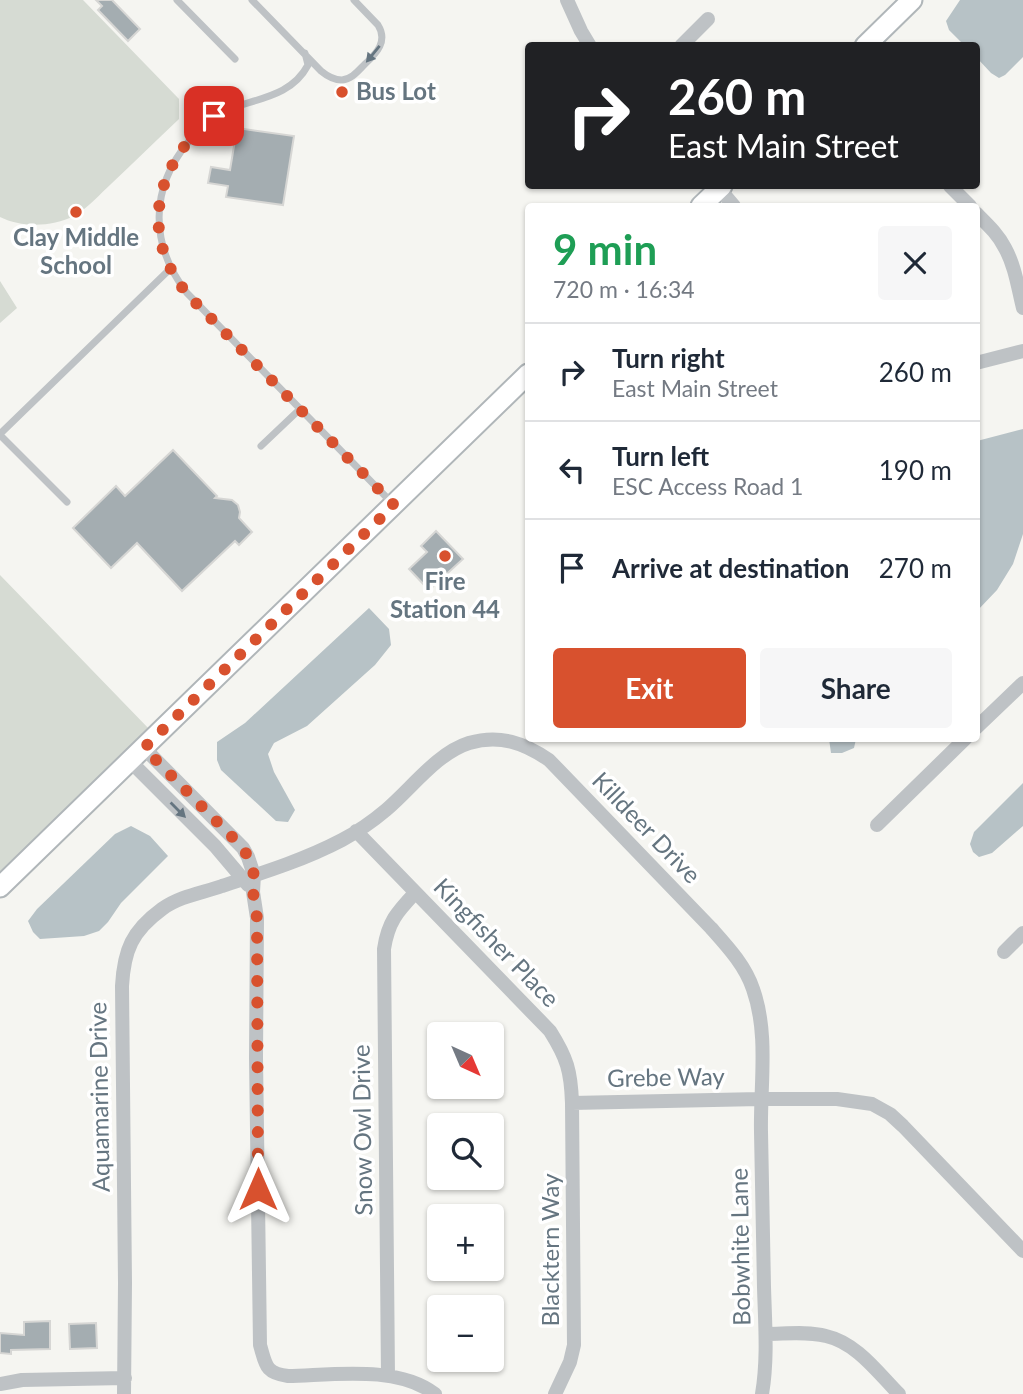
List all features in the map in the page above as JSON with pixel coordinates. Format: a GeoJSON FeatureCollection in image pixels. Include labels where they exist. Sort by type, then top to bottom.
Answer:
{"type":"FeatureCollection","features":[{"type":"Feature","properties":{"kind":"main road"},"geometry":{"type":"LineString","coordinates":[[870,42],[912,0]]}},
{"type":"Feature","properties":{"kind":"main road"},"geometry":{"type":"LineString","coordinates":[[704,203],[718,189]]}},
{"type":"Feature","properties":{"kind":"main road"},"geometry":{"type":"LineString","coordinates":[[0,887],[525,377]]}},
{"type":"Feature","properties":{"kind":"street"},"geometry":{"type":"LineString","coordinates":[[567,0],[587,42]]}},
{"type":"Feature","properties":{"kind":"street"},"geometry":{"type":"LineString","coordinates":[[685,42],[708,19]]}},
{"type":"Feature","properties":{"kind":"street"},"geometry":{"type":"LineString","coordinates":[[953,189],[967,203]]}},
{"type":"Feature","properties":{"kind":"street"},"geometry":{"type":"LineString","coordinates":[[980,217],[1006,248],[1023,308]]}},
{"type":"Feature","properties":{"kind":"street"},"geometry":{"type":"LineString","coordinates":[[980,362],[1023,351]]}},
{"type":"Feature","properties":{"kind":"street"},"geometry":{"type":"LineString","coordinates":[[980,724],[1023,683]]}},
{"type":"Feature","properties":{"kind":"street","name":"Killdeer Drive"},"geometry":{"type":"LineString","coordinates":[[249,877],[303,858],[342,840],[384,811],[450,752],[469,743],[487,740],[521,744],[549,761],[732,951],[753,988],[759,1011],[762,1054],[760,1099]]}},
{"type":"Feature","properties":{"kind":"street"},"geometry":{"type":"LineString","coordinates":[[877,825],[962,742]]}},
{"type":"Feature","properties":{"kind":"street"},"geometry":{"type":"LineString","coordinates":[[137,755],[243,848],[248,857],[257,918],[260,1345],[264,1363],[269,1371],[278,1375],[388,1376],[413,1382],[435,1394]]}},
{"type":"Feature","properties":{"kind":"street","name":"Kingfisher Place"},"geometry":{"type":"LineString","coordinates":[[356,831],[550,1031],[563,1051],[571,1076],[572,1103]]}},
{"type":"Feature","properties":{"kind":"street","name":"Aquamarine Drive"},"geometry":{"type":"LineString","coordinates":[[124,1394],[123,962],[136,934],[163,908],[181,898],[249,877]]}},
{"type":"Feature","properties":{"kind":"street","name":"Snow Owl Drive"},"geometry":{"type":"LineString","coordinates":[[388,1376],[384,949],[386,936],[398,910],[415,893]]}},
{"type":"Feature","properties":{"kind":"street"},"geometry":{"type":"LineString","coordinates":[[1004,951],[1023,933]]}},
{"type":"Feature","properties":{"kind":"street","name":"Grebe Way"},"geometry":{"type":"LineString","coordinates":[[572,1103],[760,1099],[856,1101],[872,1104],[890,1114],[903,1126],[1023,1251]]}},
{"type":"Feature","properties":{"kind":"street","name":"Bobwhite Lane"},"geometry":{"type":"LineString","coordinates":[[760,1099],[765,1334],[762,1394]]}},
{"type":"Feature","properties":{"kind":"street","name":"Blacktern Way"},"geometry":{"type":"LineString","coordinates":[[555,1394],[570,1362],[574,1345],[572,1103]]}},
{"type":"Feature","properties":{"kind":"street"},"geometry":{"type":"LineString","coordinates":[[765,1334],[826,1336],[839,1341],[854,1349],[899,1394]]}},
{"type":"Feature","properties":{"kind":"street"},"geometry":{"type":"LineString","coordinates":[[0,1384],[22,1380],[125,1378]]}},
{"type":"Feature","properties":{"kind":"lane"},"geometry":{"type":"LineString","coordinates":[[177,0],[235,59]]}},
{"type":"Feature","properties":{"kind":"lane"},"geometry":{"type":"LineString","coordinates":[[252,0],[321,71],[332,79],[345,80],[377,52],[382,38],[381,29],[354,0]]}},
{"type":"Feature","properties":{"kind":"lane"},"geometry":{"type":"LineString","coordinates":[[305,54],[308,61],[306,70]]}},
{"type":"Feature","properties":{"kind":"lane"},"geometry":{"type":"LineString","coordinates":[[321,71],[311,68],[306,70],[289,86],[270,97],[214,116],[195,133],[177,156],[165,180],[159,211],[160,239],[170,269],[191,298],[394,505]]}},
{"type":"Feature","properties":{"kind":"lane"},"geometry":{"type":"LineString","coordinates":[[66,502],[0,434],[170,269]]}},
{"type":"Feature","properties":{"kind":"lane"},"geometry":{"type":"LineString","coordinates":[[261,446],[300,409]]}},
{"type":"Feature","properties":{"kind":"shaded area"},"geometry":{"type":"Polygon","coordinates":[[[0,0],[83,0],[179,99],[179,119],[89,205],[65,220],[37,225],[0,217],[0,0]]]}},
{"type":"Feature","properties":{"kind":"shaded area"},"geometry":{"type":"Polygon","coordinates":[[[960,0],[1023,0],[1023,57],[999,78],[980,61],[980,42],[961,42],[949,30],[946,21],[960,0]]]}},
{"type":"Feature","properties":{"kind":"shaded area"},"geometry":{"type":"Polygon","coordinates":[[[0,281],[17,308],[0,323],[0,281]]]}},
{"type":"Feature","properties":{"kind":"shaded area"},"geometry":{"type":"Polygon","coordinates":[[[1023,429],[1023,534],[1013,564],[997,590],[980,608],[980,440],[1023,429]]]}},
{"type":"Feature","properties":{"kind":"shaded area"},"geometry":{"type":"Polygon","coordinates":[[[0,575],[150,730],[0,875],[0,575]]]}},
{"type":"Feature","properties":{"kind":"shaded area"},"geometry":{"type":"Polygon","coordinates":[[[369,608],[389,629],[391,645],[375,665],[307,726],[274,743],[268,754],[274,772],[295,810],[288,822],[276,821],[221,770],[217,760],[217,742],[245,723],[369,608]]]}},
{"type":"Feature","properties":{"kind":"shaded area"},"geometry":{"type":"Polygon","coordinates":[[[830,742],[855,742],[854,748],[842,753],[831,753],[830,742]]]}},
{"type":"Feature","properties":{"kind":"shaded area"},"geometry":{"type":"Polygon","coordinates":[[[1023,783],[1023,826],[992,853],[979,857],[970,844],[974,832],[1023,783]]]}},
{"type":"Feature","properties":{"kind":"shaded area"},"geometry":{"type":"Polygon","coordinates":[[[131,826],[150,836],[168,856],[121,903],[99,931],[84,936],[40,939],[28,921],[37,909],[115,834],[131,826]]]}},
{"type":"Feature","properties":{"kind":"building"},"geometry":{"type":"Polygon","coordinates":[[[96,0],[112,0],[140,29],[128,41],[98,10],[102,6],[96,0]]]}},
{"type":"Feature","properties":{"kind":"building"},"geometry":{"type":"Polygon","coordinates":[[[237,128],[294,136],[283,205],[226,197],[228,186],[208,183],[211,167],[230,170],[237,128]]]}},
{"type":"Feature","properties":{"kind":"building"},"geometry":{"type":"Polygon","coordinates":[[[173,450],[217,496],[215,498],[232,500],[238,505],[239,518],[252,532],[239,545],[235,541],[182,591],[137,543],[111,568],[73,528],[116,486],[125,496],[173,450]]]}},
{"type":"Feature","properties":{"kind":"building"},"geometry":{"type":"Polygon","coordinates":[[[436,531],[463,559],[429,590],[409,569],[427,552],[421,546],[436,531]]]}},
{"type":"Feature","properties":{"kind":"building"},"geometry":{"type":"Polygon","coordinates":[[[50,1321],[50,1349],[11,1350],[11,1354],[0,1353],[0,1333],[24,1335],[24,1322],[50,1321]]]}},
{"type":"Feature","properties":{"kind":"building"},"geometry":{"type":"Polygon","coordinates":[[[96,1323],[97,1348],[70,1349],[69,1324],[96,1323]]]}},
{"type":"Feature","properties":{"kind":"place","name":"Bus Lot"},"geometry":{"type":"Point","coordinates":[342,92]}},
{"type":"Feature","properties":{"kind":"place","name":"Clay Middle School"},"geometry":{"type":"Point","coordinates":[76,212]}},
{"type":"Feature","properties":{"kind":"place","name":"Fire Station 44"},"geometry":{"type":"Point","coordinates":[445,556]}},
{"type":"Feature","properties":{"kind":"route"},"geometry":{"type":"LineString","coordinates":[[214,116],[195,133],[177,156],[165,180],[159,226],[160,239],[170,269],[191,298],[394,505],[144,748],[243,848],[252,867],[257,918],[258,1189]]}}]}
